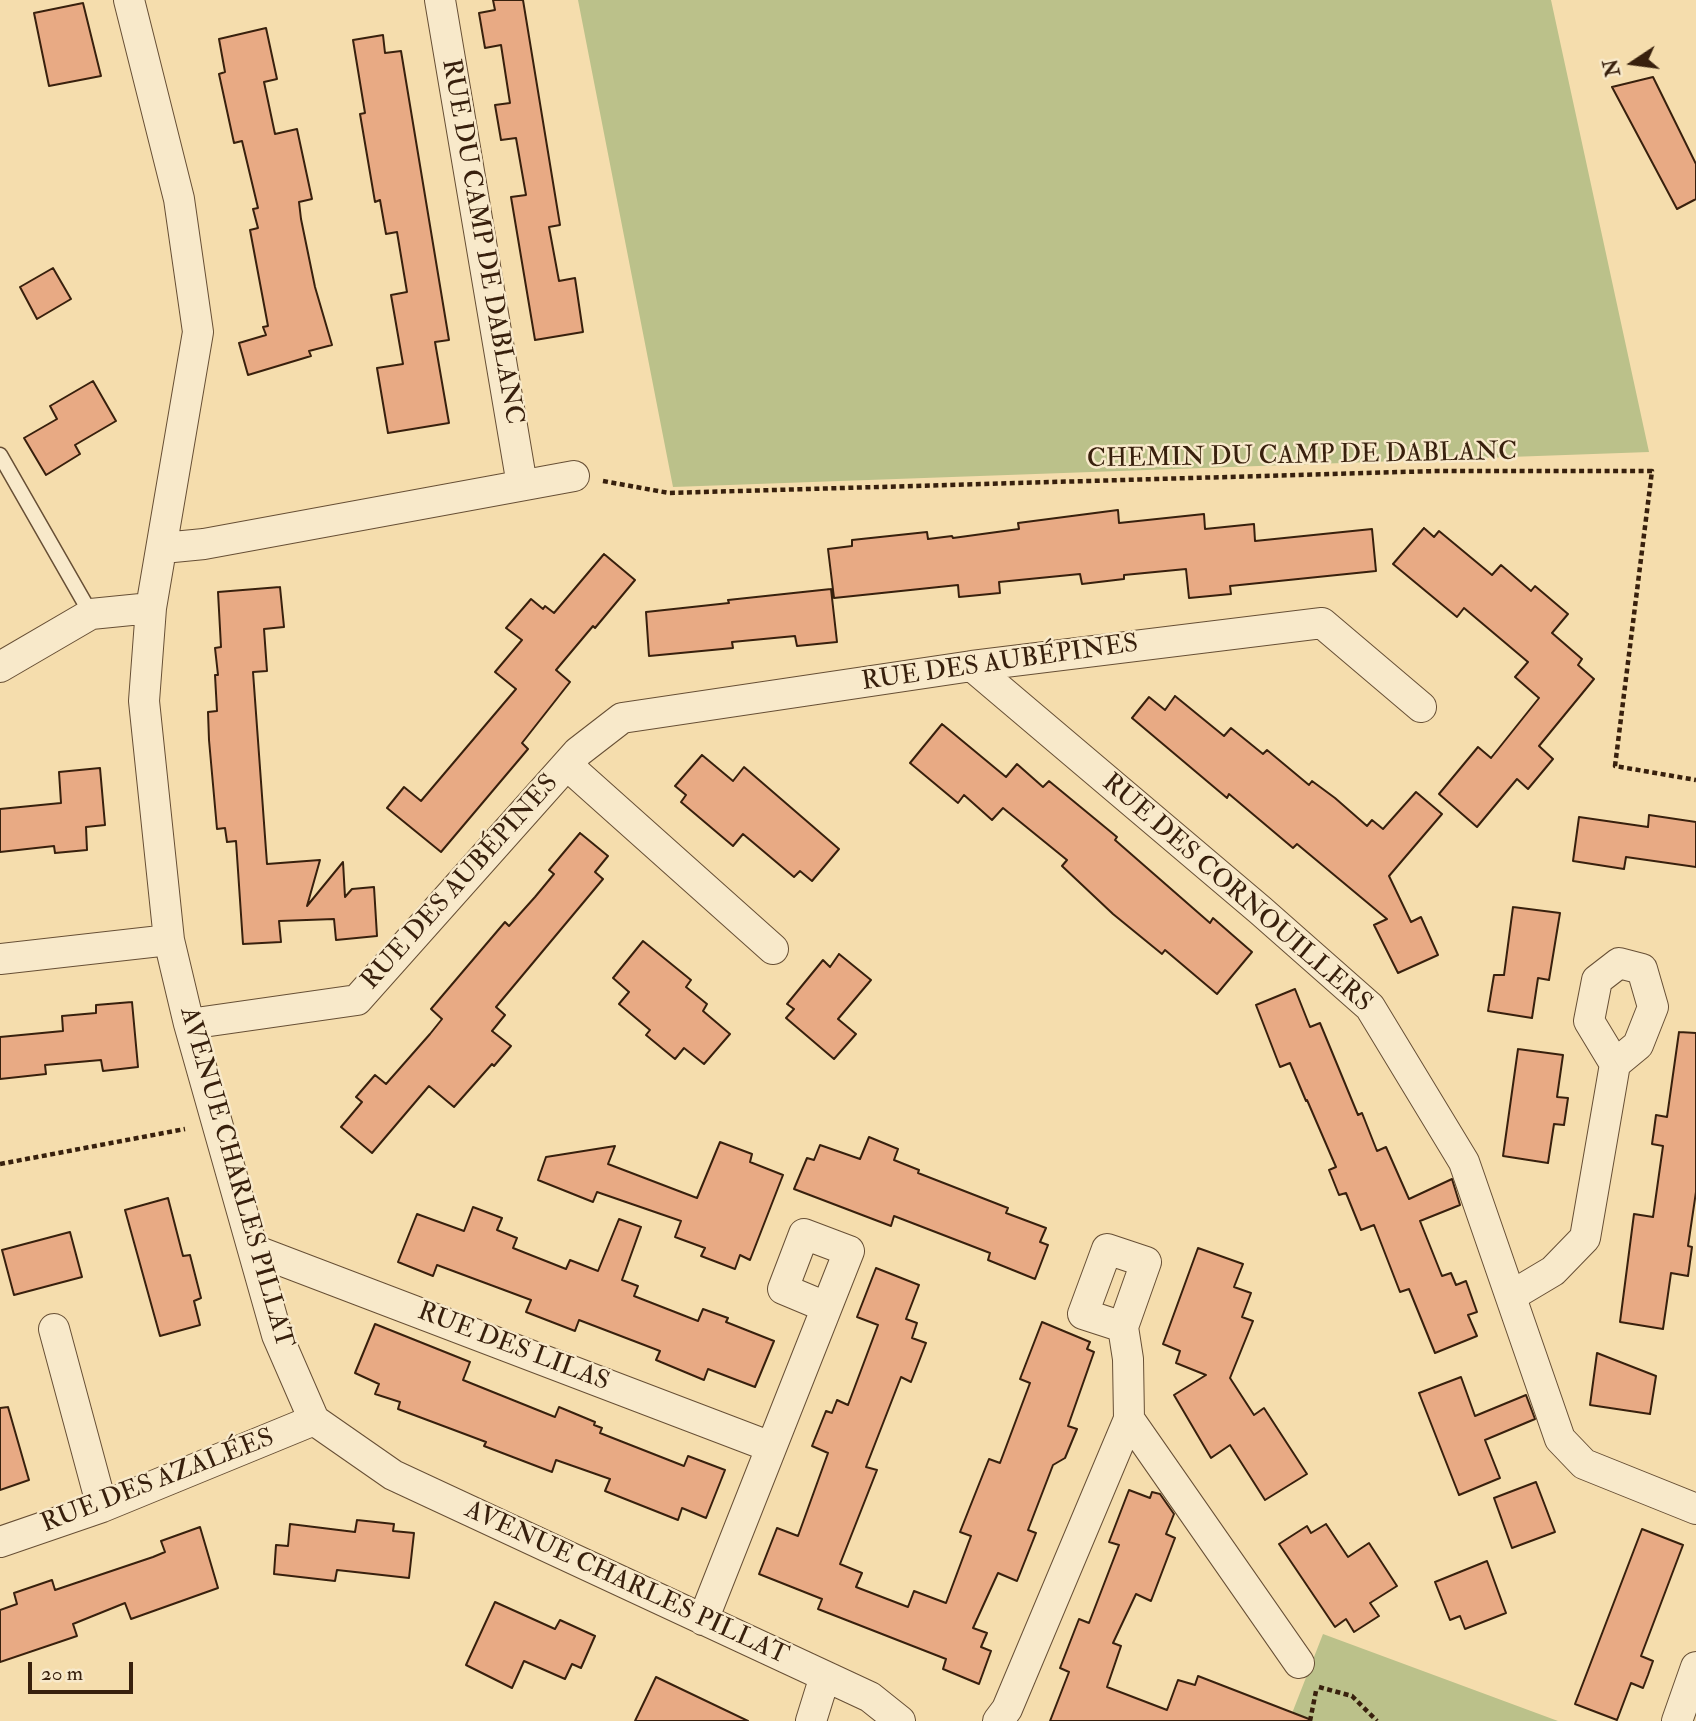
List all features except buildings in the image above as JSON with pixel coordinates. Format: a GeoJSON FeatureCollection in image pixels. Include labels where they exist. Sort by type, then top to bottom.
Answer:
{"type":"FeatureCollection","features":[{"type":"Feature","properties":{"kind":"street","name":"AVENUE CHARLES PILLAT"},"geometry":{"type":"LineString","coordinates":[[130,0],[179,199],[198,332],[151,608],[144,701],[169,940],[189,1024],[276,1335],[314,1420],[393,1475],[870,1697],[900,1721]]}},
{"type":"Feature","properties":{"kind":"street","name":"RUE DU CAMP DE DABLANC"},"geometry":{"type":"LineString","coordinates":[[440,0],[522,485]]}},
{"type":"Feature","properties":{"kind":"street"},"geometry":{"type":"LineString","coordinates":[[163,548],[204,544],[575,476]]}},
{"type":"Feature","properties":{"kind":"street"},"geometry":{"type":"LineString","coordinates":[[0,667],[91,614],[151,608]]}},
{"type":"Feature","properties":{"kind":"street","name":"RUE DES AUBÉPINES"},"geometry":{"type":"LineString","coordinates":[[189,1024],[356,1000],[578,752],[622,718],[972,666],[1322,623],[1421,707]]}},
{"type":"Feature","properties":{"kind":"street","name":"RUE DES CORNOUILLERS"},"geometry":{"type":"LineString","coordinates":[[972,666],[1370,1007],[1465,1162],[1560,1439],[1584,1464],[1696,1509]]}},
{"type":"Feature","properties":{"kind":"street","name":"RUE DES AUBÉPINES"},"geometry":{"type":"LineString","coordinates":[[567,765],[773,949]]}},
{"type":"Feature","properties":{"kind":"street"},"geometry":{"type":"LineString","coordinates":[[0,960],[169,940]]}},
{"type":"Feature","properties":{"kind":"street"},"geometry":{"type":"LineString","coordinates":[[1511,1296],[1553,1271],[1585,1238],[1615,1064]]}},
{"type":"Feature","properties":{"kind":"street","name":"RUE DES LILAS"},"geometry":{"type":"LineString","coordinates":[[254,1250],[771,1447]]}},
{"type":"Feature","properties":{"kind":"street"},"geometry":{"type":"LineString","coordinates":[[703,1620],[826,1307]]}},
{"type":"Feature","properties":{"kind":"street"},"geometry":{"type":"LineString","coordinates":[[998,1721],[1007,1709],[1129,1419],[1128,1359],[1122,1327]]}},
{"type":"Feature","properties":{"kind":"street"},"geometry":{"type":"LineString","coordinates":[[54,1329],[102,1507]]}},
{"type":"Feature","properties":{"kind":"street"},"geometry":{"type":"LineString","coordinates":[[1129,1419],[1298,1663]]}},
{"type":"Feature","properties":{"kind":"street","name":"RUE DES AZALÉES"},"geometry":{"type":"LineString","coordinates":[[0,1542],[102,1507],[314,1420]]}},
{"type":"Feature","properties":{"kind":"street"},"geometry":{"type":"LineString","coordinates":[[1677,1721],[1696,1667]]}},
{"type":"Feature","properties":{"kind":"street"},"geometry":{"type":"LineString","coordinates":[[811,1721],[825,1676]]}},
{"type":"Feature","properties":{"kind":"lane"},"geometry":{"type":"LineString","coordinates":[[0,455],[91,614]]}},
{"type":"Feature","properties":{"kind":"path","name":"CHEMIN DU CAMP DE DABLANC"},"geometry":{"type":"LineString","coordinates":[[575,476],[669,493],[1436,471],[1652,471],[1615,766],[1696,780]]}},
{"type":"Feature","properties":{"kind":"path"},"geometry":{"type":"LineString","coordinates":[[0,1164],[217,1122]]}},
{"type":"Feature","properties":{"kind":"path"},"geometry":{"type":"LineString","coordinates":[[1310,1721],[1317,1686],[1352,1696],[1377,1721]]}},
{"type":"Feature","properties":{"kind":"green space"},"geometry":{"type":"Polygon","coordinates":[[[578,0],[1551,0],[1649,452],[673,487],[578,0]]]}},
{"type":"Feature","properties":{"kind":"green space"},"geometry":{"type":"Polygon","coordinates":[[[1323,1634],[1558,1721],[1289,1721],[1323,1634]]]}}]}
